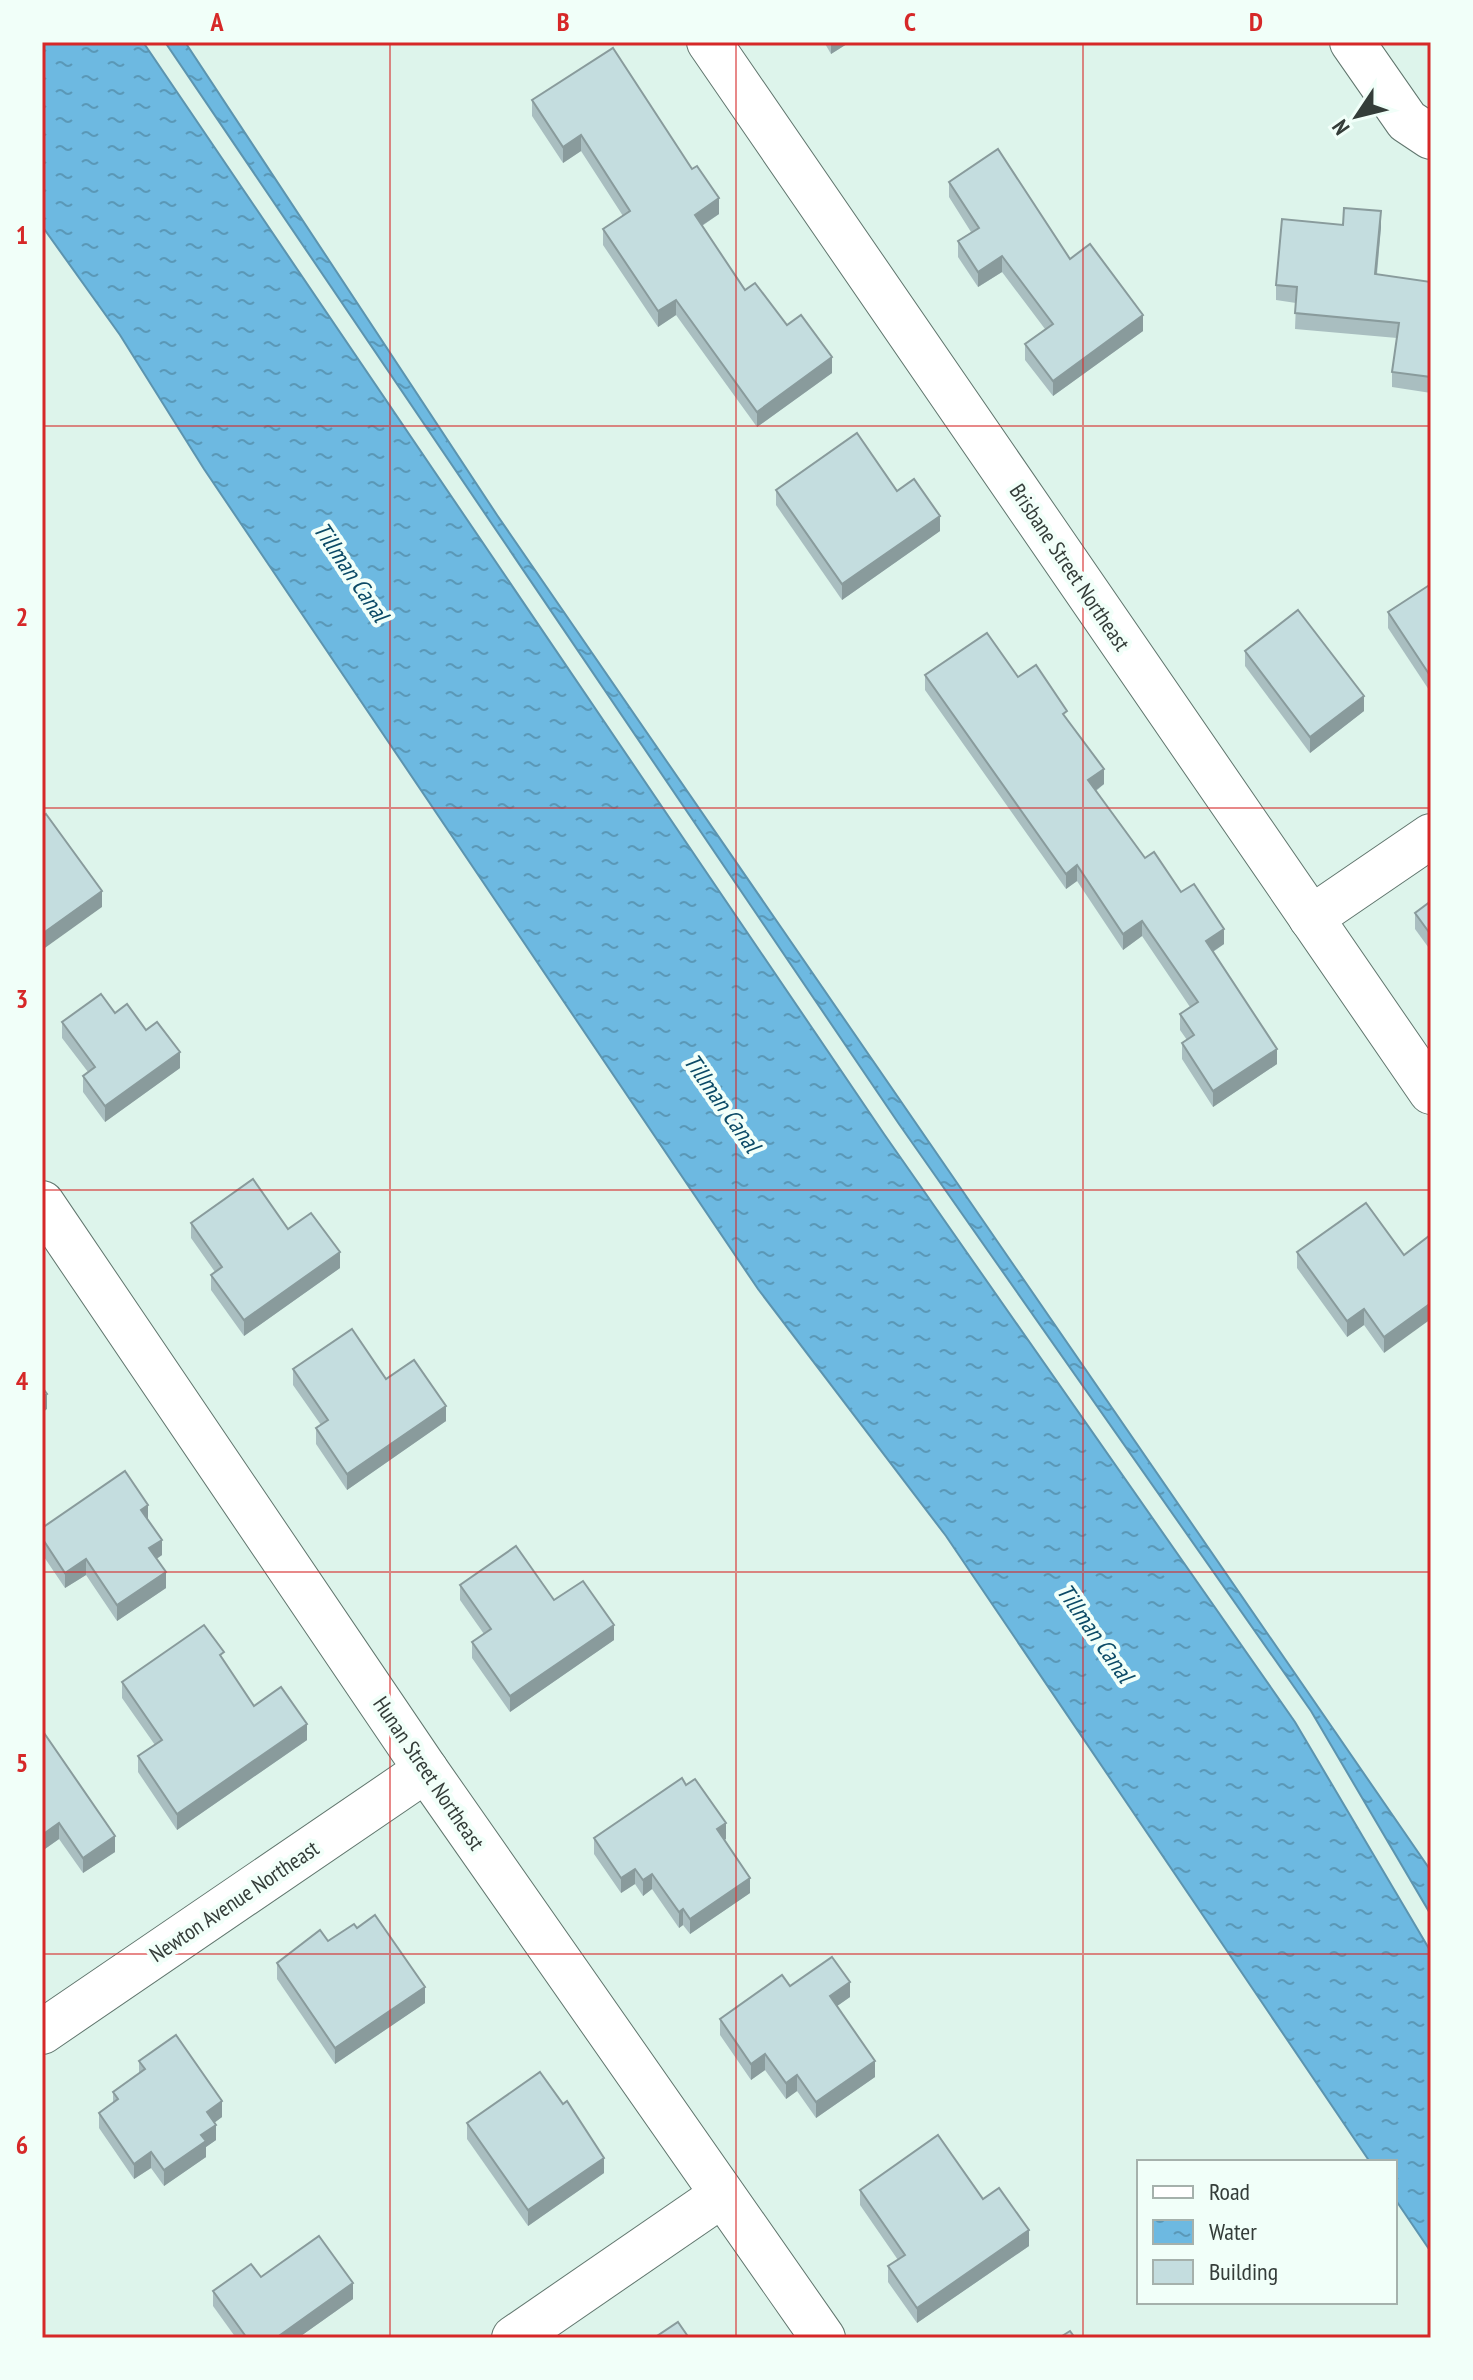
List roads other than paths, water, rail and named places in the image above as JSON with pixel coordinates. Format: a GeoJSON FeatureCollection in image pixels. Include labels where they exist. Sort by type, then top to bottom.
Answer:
{"type":"FeatureCollection","features":[{"type":"Feature","properties":{"kind":"street","name":"Brisbane Street Northeast"},"geometry":{"type":"LineString","coordinates":[[709,42],[1431,1092]]}},
{"type":"Feature","properties":{"kind":"street"},"geometry":{"type":"LineString","coordinates":[[1352,42],[1407,121],[1431,137]]}},
{"type":"Feature","properties":{"kind":"street"},"geometry":{"type":"LineString","coordinates":[[1311,918],[1431,836]]}},
{"type":"Feature","properties":{"kind":"street","name":"Hunan Street Northeast"},"geometry":{"type":"LineString","coordinates":[[42,1203],[426,1770],[823,2338]]}},
{"type":"Feature","properties":{"kind":"street","name":"Newton Avenue Northeast"},"geometry":{"type":"LineString","coordinates":[[42,2032],[426,1770]]}},
{"type":"Feature","properties":{"kind":"street"},"geometry":{"type":"LineString","coordinates":[[514,2338],[722,2195]]}},
{"type":"Feature","properties":{"kind":"water","name":"Tillman Canal"},"geometry":{"type":"Polygon","coordinates":[[[42,42],[143,42],[884,1134],[1295,1722],[1431,1952],[1431,2252],[1397,2202],[1397,2160],[1369,2160],[946,1536],[758,1289],[204,469],[120,335],[42,226],[42,42]]]}},
{"type":"Feature","properties":{"kind":"water"},"geometry":{"type":"Polygon","coordinates":[[[165,42],[185,42],[497,515],[1431,1871],[1431,1915],[1311,1711],[899,1124],[165,42]]]}}]}
